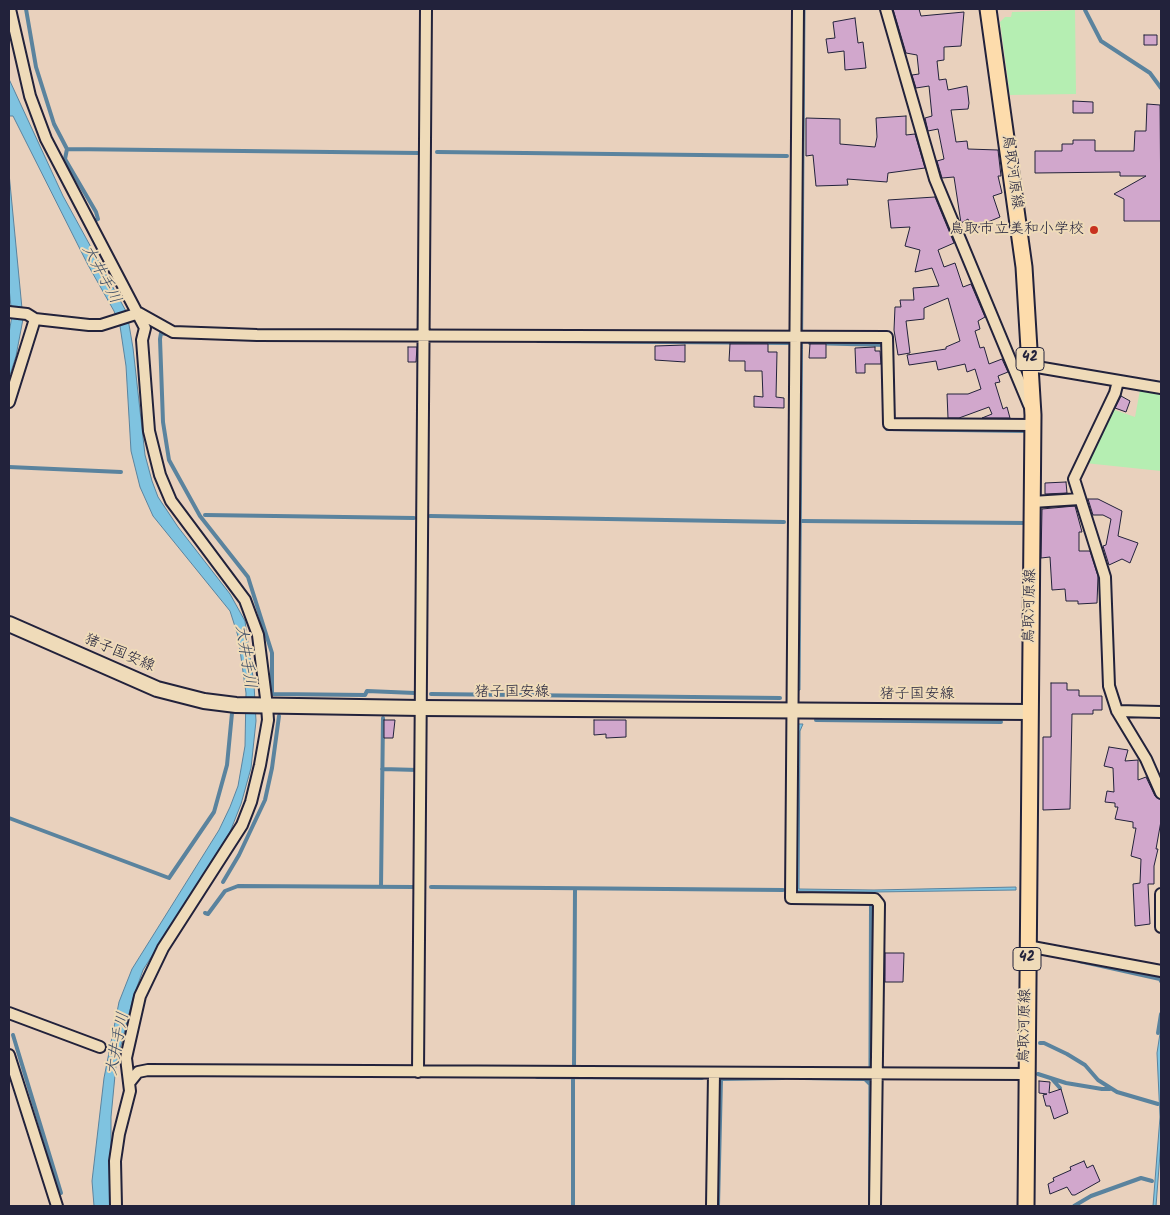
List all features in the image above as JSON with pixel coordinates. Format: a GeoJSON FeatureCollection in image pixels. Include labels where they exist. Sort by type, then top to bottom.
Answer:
{"type":"FeatureCollection","features":[{"type":"Feature","properties":{"kind":"main road","name":"鳥取河原線"},"geometry":{"type":"LineString","coordinates":[[988,9],[1024,267],[1034,420],[1027,946],[1026,1206]]}},
{"type":"Feature","properties":{"kind":"main road","name":"猪子国安線"},"geometry":{"type":"LineString","coordinates":[[9,624],[157,688],[204,701],[240,705],[1030,712]]}},
{"type":"Feature","properties":{"kind":"street"},"geometry":{"type":"LineString","coordinates":[[10,9],[30,96],[46,139],[103,250],[139,313],[145,328],[142,340],[149,431],[160,475],[171,501],[245,600],[258,635],[268,720],[251,802],[242,825],[163,948],[140,996],[126,1058],[130,1091],[119,1134],[115,1161],[116,1206]]}},
{"type":"Feature","properties":{"kind":"street"},"geometry":{"type":"LineString","coordinates":[[418,1072],[426,9]]}},
{"type":"Feature","properties":{"kind":"street"},"geometry":{"type":"LineString","coordinates":[[798,9],[791,898],[875,899],[879,904],[876,1206]]}},
{"type":"Feature","properties":{"kind":"street"},"geometry":{"type":"LineString","coordinates":[[9,312],[27,314],[35,319],[101,325],[139,313],[173,332],[257,335],[887,337],[888,424],[1034,420],[935,178],[886,9]]}},
{"type":"Feature","properties":{"kind":"street"},"geometry":{"type":"LineString","coordinates":[[9,402],[35,319]]}},
{"type":"Feature","properties":{"kind":"street"},"geometry":{"type":"LineString","coordinates":[[1031,366],[1161,388]]}},
{"type":"Feature","properties":{"kind":"street"},"geometry":{"type":"LineString","coordinates":[[1118,381],[1115,394],[1074,479],[1105,577],[1109,686],[1117,711],[1146,759],[1161,793]]}},
{"type":"Feature","properties":{"kind":"street"},"geometry":{"type":"LineString","coordinates":[[1032,502],[1080,499]]}},
{"type":"Feature","properties":{"kind":"street"},"geometry":{"type":"LineString","coordinates":[[1117,711],[1161,712]]}},
{"type":"Feature","properties":{"kind":"street"},"geometry":{"type":"LineString","coordinates":[[1161,894],[1161,927]]}},
{"type":"Feature","properties":{"kind":"street"},"geometry":{"type":"LineString","coordinates":[[1027,946],[1161,971]]}},
{"type":"Feature","properties":{"kind":"street"},"geometry":{"type":"LineString","coordinates":[[9,1013],[100,1047]]}},
{"type":"Feature","properties":{"kind":"street"},"geometry":{"type":"LineString","coordinates":[[9,1055],[53,1205]]}},
{"type":"Feature","properties":{"kind":"street"},"geometry":{"type":"LineString","coordinates":[[130,1082],[138,1072],[148,1070],[1026,1074]]}},
{"type":"Feature","properties":{"kind":"street"},"geometry":{"type":"LineString","coordinates":[[712,1206],[714,1074]]}},
{"type":"Feature","properties":{"kind":"green space"},"geometry":{"type":"Polygon","coordinates":[[[1075,10],[1076,94],[1010,95],[1000,22],[1005,17],[1011,17],[1012,12],[1075,10]]]}},
{"type":"Feature","properties":{"kind":"green space"},"geometry":{"type":"Polygon","coordinates":[[[1140,390],[1161,393],[1161,471],[1085,463],[1112,409],[1135,417],[1140,390]]]}},
{"type":"Feature","properties":{"kind":"water"},"geometry":{"type":"Polygon","coordinates":[[[802,9],[805,9],[800,690],[797,690],[802,9]]]}},
{"type":"Feature","properties":{"kind":"water","name":"大井手川"},"geometry":{"type":"Polygon","coordinates":[[[9,79],[63,196],[127,313],[133,348],[145,455],[152,481],[158,497],[178,527],[230,594],[245,621],[254,684],[256,721],[251,768],[241,804],[230,832],[143,970],[133,998],[116,1065],[111,1117],[111,1206],[94,1206],[92,1181],[104,1078],[119,1002],[132,969],[219,830],[230,807],[238,786],[245,746],[246,693],[238,636],[230,611],[153,516],[140,487],[131,451],[126,366],[120,326],[13,116],[9,116],[9,79]]]}},
{"type":"Feature","properties":{"kind":"water"},"geometry":{"type":"Polygon","coordinates":[[[9,173],[23,319],[16,356],[9,378],[9,333],[12,316],[9,288],[9,173]]]}},
{"type":"Feature","properties":{"kind":"water"},"geometry":{"type":"Polygon","coordinates":[[[796,724],[803,724],[800,731],[799,889],[874,890],[1016,887],[1016,890],[796,891],[796,724]]]}},
{"type":"Feature","properties":{"kind":"water"},"geometry":{"type":"Polygon","coordinates":[[[1161,1027],[1161,1141],[1156,1206],[1153,1206],[1160,1117],[1157,1053],[1161,1027]]]}},
{"type":"Feature","properties":{"kind":"building"},"geometry":{"type":"Polygon","coordinates":[[[893,9],[919,9],[921,16],[964,12],[961,46],[944,47],[944,60],[937,61],[939,80],[946,79],[948,90],[967,86],[968,109],[951,110],[956,142],[967,141],[968,149],[998,150],[1001,176],[998,176],[1002,193],[993,196],[1000,217],[988,222],[989,224],[972,229],[968,219],[961,223],[954,177],[942,178],[937,161],[944,159],[938,129],[928,131],[925,118],[932,116],[929,86],[916,88],[912,75],[919,74],[917,55],[906,53],[893,9]]]}},
{"type":"Feature","properties":{"kind":"building"},"geometry":{"type":"Polygon","coordinates":[[[855,18],[858,43],[863,42],[866,68],[845,70],[844,51],[828,53],[826,39],[835,38],[833,22],[855,18]]]}},
{"type":"Feature","properties":{"kind":"building"},"geometry":{"type":"Polygon","coordinates":[[[1144,35],[1157,35],[1157,45],[1144,45],[1144,35]]]}},
{"type":"Feature","properties":{"kind":"building"},"geometry":{"type":"Polygon","coordinates":[[[1073,101],[1093,102],[1093,113],[1073,113],[1073,101]]]}},
{"type":"Feature","properties":{"kind":"building"},"geometry":{"type":"Polygon","coordinates":[[[1147,104],[1160,105],[1161,221],[1124,221],[1124,199],[1114,194],[1146,176],[1120,176],[1120,172],[1035,173],[1035,151],[1062,151],[1062,144],[1073,144],[1073,140],[1095,140],[1095,151],[1134,151],[1135,131],[1146,131],[1147,104]]]}},
{"type":"Feature","properties":{"kind":"building"},"geometry":{"type":"Polygon","coordinates":[[[906,116],[906,135],[915,134],[925,168],[888,173],[887,182],[847,179],[848,185],[816,186],[813,155],[806,156],[806,118],[840,119],[840,144],[875,147],[877,137],[876,118],[906,116]]]}},
{"type":"Feature","properties":{"kind":"building"},"geometry":{"type":"Polygon","coordinates":[[[935,197],[954,243],[938,250],[944,267],[955,263],[963,287],[971,284],[985,317],[978,321],[980,329],[975,331],[980,348],[984,347],[989,364],[1002,359],[1008,372],[998,376],[1000,382],[995,383],[1003,409],[1007,407],[1010,418],[982,418],[992,414],[989,407],[959,418],[948,418],[947,394],[968,394],[981,389],[975,369],[967,372],[965,364],[938,370],[936,361],[909,365],[907,355],[946,349],[946,347],[960,341],[948,298],[924,308],[924,319],[906,321],[910,353],[898,355],[894,330],[895,307],[901,307],[900,300],[914,300],[913,288],[939,286],[932,268],[915,272],[920,250],[905,246],[910,227],[891,228],[888,200],[935,197]]]}},
{"type":"Feature","properties":{"kind":"building"},"geometry":{"type":"Polygon","coordinates":[[[730,344],[768,344],[768,352],[777,352],[776,397],[784,398],[784,408],[754,407],[754,396],[763,397],[762,371],[745,371],[745,361],[729,361],[730,344]]]}},
{"type":"Feature","properties":{"kind":"building"},"geometry":{"type":"Polygon","coordinates":[[[810,344],[826,344],[826,358],[809,358],[810,344]]]}},
{"type":"Feature","properties":{"kind":"building"},"geometry":{"type":"Polygon","coordinates":[[[685,345],[685,362],[655,360],[655,346],[685,345]]]}},
{"type":"Feature","properties":{"kind":"building"},"geometry":{"type":"Polygon","coordinates":[[[408,347],[417,347],[416,362],[408,362],[408,347]]]}},
{"type":"Feature","properties":{"kind":"building"},"geometry":{"type":"Polygon","coordinates":[[[875,347],[875,351],[880,351],[881,364],[865,364],[865,373],[856,373],[855,348],[875,347]]]}},
{"type":"Feature","properties":{"kind":"building"},"geometry":{"type":"Polygon","coordinates":[[[1121,396],[1130,401],[1126,412],[1115,408],[1121,396]]]}},
{"type":"Feature","properties":{"kind":"building"},"geometry":{"type":"Polygon","coordinates":[[[1066,482],[1067,493],[1045,494],[1045,483],[1066,482]]]}},
{"type":"Feature","properties":{"kind":"building"},"geometry":{"type":"Polygon","coordinates":[[[1088,499],[1098,499],[1122,511],[1118,536],[1138,543],[1130,563],[1122,559],[1109,565],[1103,546],[1106,545],[1111,519],[1103,515],[1093,515],[1088,499]]]}},
{"type":"Feature","properties":{"kind":"building"},"geometry":{"type":"Polygon","coordinates":[[[1075,506],[1082,532],[1079,532],[1079,551],[1090,551],[1098,576],[1097,603],[1078,604],[1078,601],[1066,601],[1065,589],[1052,590],[1050,557],[1041,558],[1042,509],[1075,506]]]}},
{"type":"Feature","properties":{"kind":"building"},"geometry":{"type":"Polygon","coordinates":[[[1051,683],[1067,683],[1067,690],[1079,690],[1079,696],[1102,696],[1102,710],[1093,710],[1093,714],[1072,714],[1070,809],[1043,810],[1043,737],[1051,737],[1051,683]]]}},
{"type":"Feature","properties":{"kind":"building"},"geometry":{"type":"Polygon","coordinates":[[[384,720],[395,720],[393,738],[384,738],[384,720]]]}},
{"type":"Feature","properties":{"kind":"building"},"geometry":{"type":"Polygon","coordinates":[[[594,720],[626,720],[626,737],[606,738],[606,734],[594,735],[594,720]]]}},
{"type":"Feature","properties":{"kind":"building"},"geometry":{"type":"Polygon","coordinates":[[[1109,747],[1128,750],[1125,761],[1138,760],[1138,780],[1146,777],[1155,796],[1161,800],[1161,821],[1154,866],[1154,884],[1148,884],[1150,924],[1135,926],[1133,884],[1140,883],[1141,859],[1131,856],[1136,828],[1133,828],[1133,822],[1115,819],[1118,807],[1115,807],[1115,803],[1105,802],[1107,791],[1114,792],[1113,768],[1104,766],[1109,747]]]}},
{"type":"Feature","properties":{"kind":"building"},"geometry":{"type":"Polygon","coordinates":[[[885,953],[904,953],[903,982],[885,982],[885,953]]]}},
{"type":"Feature","properties":{"kind":"building"},"geometry":{"type":"Polygon","coordinates":[[[1039,1081],[1050,1082],[1049,1093],[1061,1089],[1068,1113],[1054,1119],[1050,1106],[1046,1106],[1043,1095],[1047,1094],[1039,1093],[1039,1081]]]}},
{"type":"Feature","properties":{"kind":"building"},"geometry":{"type":"Polygon","coordinates":[[[1084,1161],[1087,1168],[1093,1165],[1100,1181],[1075,1195],[1072,1195],[1067,1187],[1050,1194],[1048,1184],[1054,1181],[1053,1178],[1071,1170],[1070,1167],[1084,1161]]]}},
{"type":"Feature","properties":{"kind":"waterway"},"geometry":{"type":"LineString","coordinates":[[26,9],[36,67],[54,124],[67,149],[65,159],[96,212],[98,219],[94,221]]}},
{"type":"Feature","properties":{"kind":"waterway"},"geometry":{"type":"LineString","coordinates":[[1085,10],[1101,41],[1150,73],[1161,88]]}},
{"type":"Feature","properties":{"kind":"waterway"},"geometry":{"type":"LineString","coordinates":[[67,149],[419,153]]}},
{"type":"Feature","properties":{"kind":"waterway"},"geometry":{"type":"LineString","coordinates":[[437,152],[787,156]]}},
{"type":"Feature","properties":{"kind":"waterway"},"geometry":{"type":"LineString","coordinates":[[172,335],[161,333],[160,339],[163,422],[169,460],[200,516],[248,577],[272,653],[272,694]]}},
{"type":"Feature","properties":{"kind":"waterway"},"geometry":{"type":"LineString","coordinates":[[538,341],[788,343]]}},
{"type":"Feature","properties":{"kind":"waterway"},"geometry":{"type":"LineString","coordinates":[[810,343],[885,345]]}},
{"type":"Feature","properties":{"kind":"waterway"},"geometry":{"type":"LineString","coordinates":[[887,429],[1024,431]]}},
{"type":"Feature","properties":{"kind":"waterway"},"geometry":{"type":"LineString","coordinates":[[9,467],[121,472]]}},
{"type":"Feature","properties":{"kind":"waterway"},"geometry":{"type":"LineString","coordinates":[[205,515],[414,518]]}},
{"type":"Feature","properties":{"kind":"waterway"},"geometry":{"type":"LineString","coordinates":[[430,516],[784,522]]}},
{"type":"Feature","properties":{"kind":"waterway"},"geometry":{"type":"LineString","coordinates":[[802,521],[1026,523],[1026,519]]}},
{"type":"Feature","properties":{"kind":"waterway"},"geometry":{"type":"LineString","coordinates":[[273,694],[365,695],[367,691],[415,693]]}},
{"type":"Feature","properties":{"kind":"waterway"},"geometry":{"type":"LineString","coordinates":[[431,694],[780,698]]}},
{"type":"Feature","properties":{"kind":"waterway"},"geometry":{"type":"LineString","coordinates":[[9,818],[169,878],[214,812],[227,765],[232,713]]}},
{"type":"Feature","properties":{"kind":"waterway"},"geometry":{"type":"LineString","coordinates":[[223,882],[239,855],[265,800],[272,768],[279,716]]}},
{"type":"Feature","properties":{"kind":"waterway"},"geometry":{"type":"LineString","coordinates":[[381,887],[383,718]]}},
{"type":"Feature","properties":{"kind":"waterway"},"geometry":{"type":"LineString","coordinates":[[816,720],[1001,722]]}},
{"type":"Feature","properties":{"kind":"waterway"},"geometry":{"type":"LineString","coordinates":[[382,769],[418,770]]}},
{"type":"Feature","properties":{"kind":"waterway"},"geometry":{"type":"LineString","coordinates":[[205,913],[208,914],[225,891],[238,886],[414,887]]}},
{"type":"Feature","properties":{"kind":"waterway"},"geometry":{"type":"LineString","coordinates":[[431,887],[783,890]]}},
{"type":"Feature","properties":{"kind":"waterway"},"geometry":{"type":"LineString","coordinates":[[574,1067],[575,889]]}},
{"type":"Feature","properties":{"kind":"waterway"},"geometry":{"type":"LineString","coordinates":[[870,1206],[871,904]]}},
{"type":"Feature","properties":{"kind":"waterway"},"geometry":{"type":"LineString","coordinates":[[1079,961],[1160,979],[1161,981]]}},
{"type":"Feature","properties":{"kind":"waterway"},"geometry":{"type":"LineString","coordinates":[[1158,1033],[1161,1014]]}},
{"type":"Feature","properties":{"kind":"waterway"},"geometry":{"type":"LineString","coordinates":[[13,1035],[61,1193]]}},
{"type":"Feature","properties":{"kind":"waterway"},"geometry":{"type":"LineString","coordinates":[[1040,1043],[1044,1043],[1067,1054],[1085,1065],[1098,1080],[1117,1092],[1158,1104]]}},
{"type":"Feature","properties":{"kind":"waterway"},"geometry":{"type":"LineString","coordinates":[[1038,1074],[1066,1083],[1110,1089]]}},
{"type":"Feature","properties":{"kind":"waterway"},"geometry":{"type":"LineString","coordinates":[[537,1077],[702,1078]]}},
{"type":"Feature","properties":{"kind":"waterway"},"geometry":{"type":"LineString","coordinates":[[573,1077],[573,1206]]}},
{"type":"Feature","properties":{"kind":"waterway"},"geometry":{"type":"LineString","coordinates":[[718,1206],[721,1079],[783,1078]]}},
{"type":"Feature","properties":{"kind":"waterway"},"geometry":{"type":"LineString","coordinates":[[803,1078],[865,1079],[870,1084]]}},
{"type":"Feature","properties":{"kind":"waterway"},"geometry":{"type":"LineString","coordinates":[[1052,1079],[1060,1088]]}},
{"type":"Feature","properties":{"kind":"waterway"},"geometry":{"type":"LineString","coordinates":[[1074,1206],[1091,1196],[1141,1178],[1152,1181]]}},
{"type":"Feature","properties":{"kind":"place","name":"鳥取市立美和小学校"},"geometry":{"type":"Point","coordinates":[1094,230]}}]}
